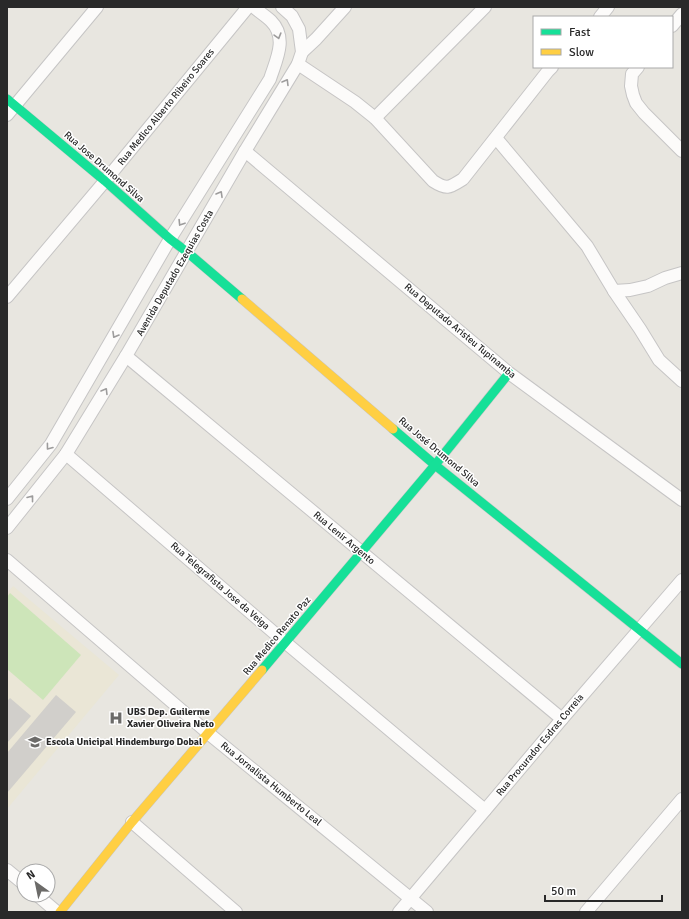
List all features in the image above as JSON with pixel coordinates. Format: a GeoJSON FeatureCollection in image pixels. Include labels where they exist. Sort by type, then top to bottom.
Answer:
{"type":"FeatureCollection","features":[{"type":"Feature","properties":{"kind":"street"},"geometry":{"type":"LineString","coordinates":[[7,115],[11,102],[97,7]]}},
{"type":"Feature","properties":{"kind":"street","name":"Rua Medico Alberto Ribeiro Soares"},"geometry":{"type":"LineString","coordinates":[[7,297],[105,181],[248,7]]}},
{"type":"Feature","properties":{"kind":"street","name":"Avenida Deputado Ezequias Costa"},"geometry":{"type":"LineString","coordinates":[[7,499],[51,444],[170,239],[270,79],[280,50],[279,38],[272,22],[254,7]]}},
{"type":"Feature","properties":{"kind":"street"},"geometry":{"type":"LineString","coordinates":[[282,7],[292,16],[300,29],[300,58],[375,118],[433,181],[442,187],[451,186],[463,179],[551,68]]}},
{"type":"Feature","properties":{"kind":"street","name":"Avenida Deputado Ezequias Costa"},"geometry":{"type":"LineString","coordinates":[[7,528],[66,454],[126,356],[300,58],[345,7]]}},
{"type":"Feature","properties":{"kind":"street"},"geometry":{"type":"LineString","coordinates":[[375,118],[484,7]]}},
{"type":"Feature","properties":{"kind":"street"},"geometry":{"type":"LineString","coordinates":[[601,16],[608,7]]}},
{"type":"Feature","properties":{"kind":"street"},"geometry":{"type":"LineString","coordinates":[[673,25],[682,14]]}},
{"type":"Feature","properties":{"kind":"street"},"geometry":{"type":"LineString","coordinates":[[637,68],[632,74],[631,86],[636,103],[682,151]]}},
{"type":"Feature","properties":{"kind":"street","name":"Rua Jose Drumond Silva"},"geometry":{"type":"LineString","coordinates":[[11,102],[187,252]]}},
{"type":"Feature","properties":{"kind":"street"},"geometry":{"type":"LineString","coordinates":[[496,138],[587,246],[614,291],[659,360],[682,381]]}},
{"type":"Feature","properties":{"kind":"street","name":"Rua Deputado Aristeu Tupinamba"},"geometry":{"type":"LineString","coordinates":[[245,151],[509,373],[682,500]]}},
{"type":"Feature","properties":{"kind":"street","name":"Rua José Drumond Silva"},"geometry":{"type":"LineString","coordinates":[[187,252],[435,465],[682,664]]}},
{"type":"Feature","properties":{"kind":"street"},"geometry":{"type":"LineString","coordinates":[[614,291],[630,290],[648,286],[665,278],[682,273]]}},
{"type":"Feature","properties":{"kind":"street","name":"Rua Lenir Argento"},"geometry":{"type":"LineString","coordinates":[[126,356],[562,719]]}},
{"type":"Feature","properties":{"kind":"street","name":"Rua Medico Renato Paz"},"geometry":{"type":"LineString","coordinates":[[59,912],[132,822],[286,644],[435,465],[509,373]]}},
{"type":"Feature","properties":{"kind":"street","name":"Rua Telegrafista Jose da Veiga"},"geometry":{"type":"LineString","coordinates":[[66,454],[286,644],[486,810]]}},
{"type":"Feature","properties":{"kind":"street","name":"Rua Jornalista Humberto Leal"},"geometry":{"type":"LineString","coordinates":[[7,560],[208,733],[427,912]]}},
{"type":"Feature","properties":{"kind":"street","name":"Rua Procurador Esdras Correia"},"geometry":{"type":"LineString","coordinates":[[399,912],[682,580]]}},
{"type":"Feature","properties":{"kind":"street"},"geometry":{"type":"LineString","coordinates":[[586,912],[682,799]]}},
{"type":"Feature","properties":{"kind":"street"},"geometry":{"type":"LineString","coordinates":[[132,822],[236,912]]}},
{"type":"Feature","properties":{"kind":"street"},"geometry":{"type":"LineString","coordinates":[[7,870],[16,877]]}},
{"type":"Feature","properties":{"kind":"street"},"geometry":{"type":"LineString","coordinates":[[47,903],[59,912]]}},
{"type":"Feature","properties":{"kind":"shaded area","name":"Escola Unicipal Hindemburgo Dobal"},"geometry":{"type":"Polygon","coordinates":[[[13,586],[119,675],[7,809],[7,593],[13,586]]]}},
{"type":"Feature","properties":{"kind":"green space"},"geometry":{"type":"Polygon","coordinates":[[[10,593],[81,655],[43,700],[7,669],[7,597],[10,593]]]}},
{"type":"Feature","properties":{"kind":"building"},"geometry":{"type":"Polygon","coordinates":[[[56,695],[76,712],[7,793],[7,753],[56,695]]]}},
{"type":"Feature","properties":{"kind":"building"},"geometry":{"type":"Polygon","coordinates":[[[10,698],[31,716],[7,743],[7,701],[10,698]]]}},
{"type":"Feature","properties":{"kind":"traffic: fast"},"geometry":{"type":"LineString","coordinates":[[7,99],[242,299]]}},
{"type":"Feature","properties":{"kind":"traffic: fast"},"geometry":{"type":"LineString","coordinates":[[262,670],[435,465],[509,373]]}},
{"type":"Feature","properties":{"kind":"traffic: fast"},"geometry":{"type":"LineString","coordinates":[[393,429],[435,465],[682,664]]}},
{"type":"Feature","properties":{"kind":"traffic: slow"},"geometry":{"type":"LineString","coordinates":[[242,299],[393,429]]}},
{"type":"Feature","properties":{"kind":"traffic: slow"},"geometry":{"type":"LineString","coordinates":[[60,912],[132,822],[262,670]]}},
{"type":"Feature","properties":{"kind":"place","name":"UBS Dep. Guilerme Xavier Oliveira Neto"},"geometry":{"type":"Point","coordinates":[116,718]}},
{"type":"Feature","properties":{"kind":"place","name":"Escola Unicipal Hindemburgo Dobal"},"geometry":{"type":"Point","coordinates":[35,742]}}]}
